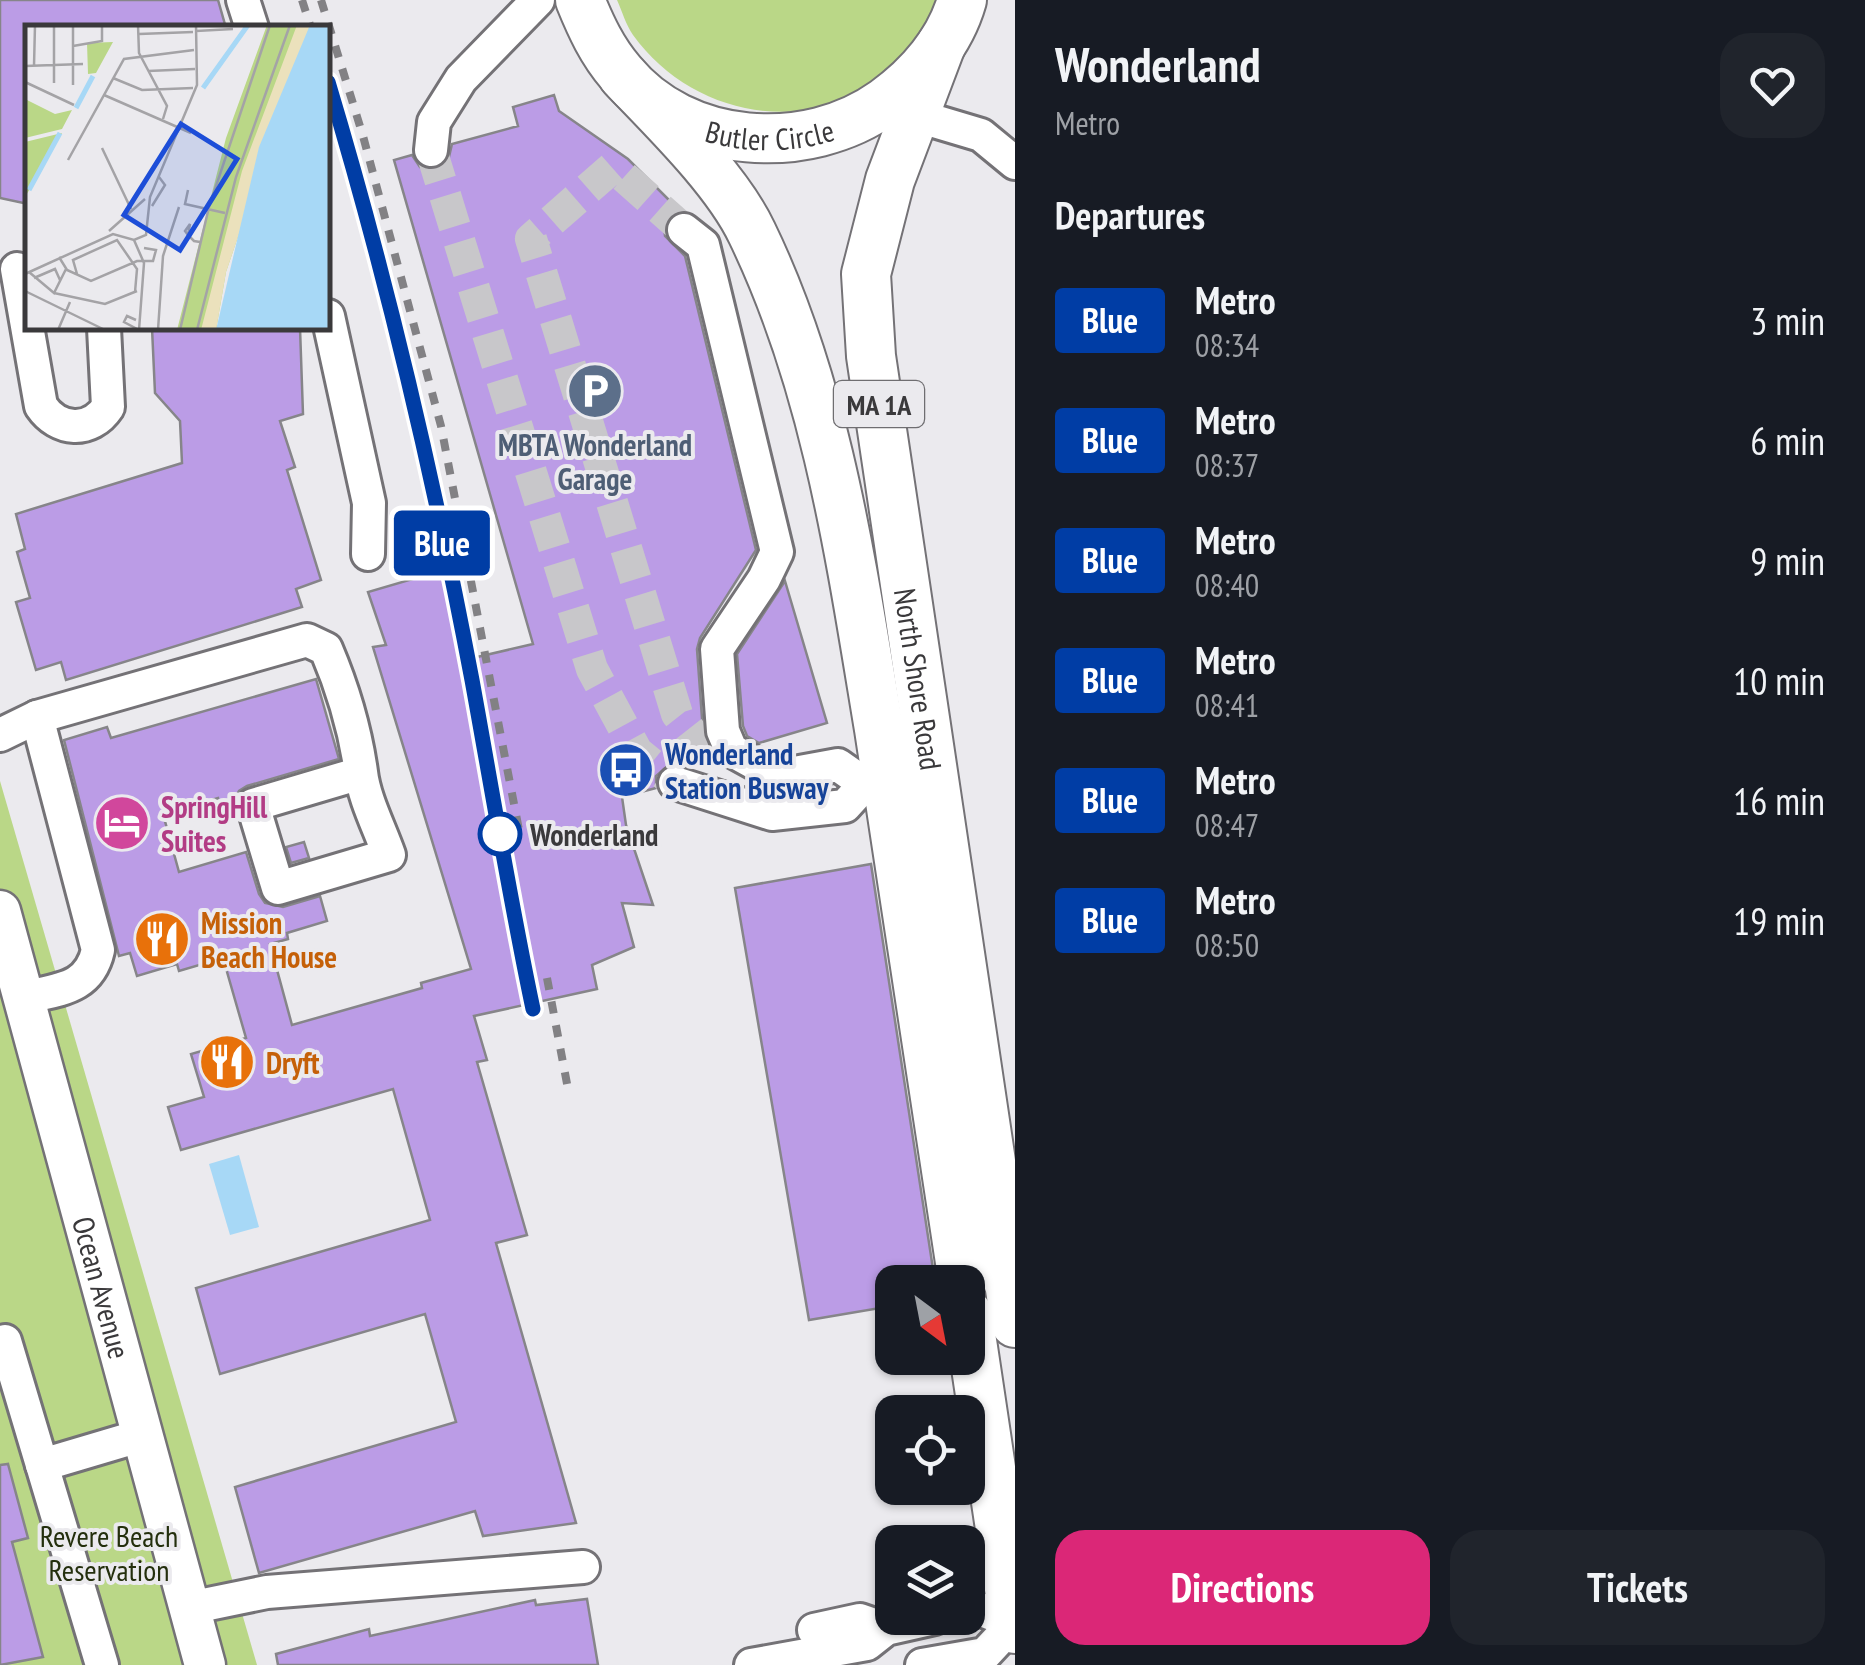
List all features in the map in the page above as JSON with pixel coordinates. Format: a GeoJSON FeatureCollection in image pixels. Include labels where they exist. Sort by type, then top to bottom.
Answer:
{"type":"FeatureCollection","features":[{"type":"Feature","properties":{"kind":"highway","name":"Butler Circle"},"geometry":{"type":"LineString","coordinates":[[580,0],[594,36],[623,76],[664,109],[712,131],[763,140],[815,135],[865,116],[894,96],[908,86],[941,45],[962,0]]}},
{"type":"Feature","properties":{"kind":"highway","name":"North Shore Road"},"geometry":{"type":"LineString","coordinates":[[941,45],[890,180],[866,274],[871,356],[1015,1323]]}},
{"type":"Feature","properties":{"kind":"highway","name":"North Shore Road"},"geometry":{"type":"LineString","coordinates":[[623,76],[709,171],[751,230],[789,324],[827,443],[857,590],[876,782],[960,1265]]}},
{"type":"Feature","properties":{"kind":"highway"},"geometry":{"type":"LineString","coordinates":[[977,1375],[1015,1625]]}},
{"type":"Feature","properties":{"kind":"main road","name":"Ocean Avenue"},"geometry":{"type":"LineString","coordinates":[[0,912],[205,1665]]}},
{"type":"Feature","properties":{"kind":"lane"},"geometry":{"type":"LineString","coordinates":[[243,0],[251,25]]}},
{"type":"Feature","properties":{"kind":"lane"},"geometry":{"type":"LineString","coordinates":[[431,150],[434,122],[461,79],[538,0]]}},
{"type":"Feature","properties":{"kind":"lane"},"geometry":{"type":"LineString","coordinates":[[914,115],[981,135],[1015,164]]}},
{"type":"Feature","properties":{"kind":"lane"},"geometry":{"type":"LineString","coordinates":[[684,230],[703,246],[777,552],[764,579],[717,649],[723,731],[731,750],[778,776],[838,765],[876,782]]}},
{"type":"Feature","properties":{"kind":"lane"},"geometry":{"type":"LineString","coordinates":[[15,269],[25,322]]}},
{"type":"Feature","properties":{"kind":"lane"},"geometry":{"type":"LineString","coordinates":[[330,325],[369,503],[368,554]]}},
{"type":"Feature","properties":{"kind":"lane"},"geometry":{"type":"LineString","coordinates":[[27,330],[41,406],[50,419],[66,426],[89,423],[101,417],[108,406],[104,330]]}},
{"type":"Feature","properties":{"kind":"lane"},"geometry":{"type":"LineString","coordinates":[[0,735],[37,718],[307,640],[326,649],[341,684],[361,757],[360,773]]}},
{"type":"Feature","properties":{"kind":"lane"},"geometry":{"type":"LineString","coordinates":[[23,998],[78,984],[94,968],[98,950],[37,718]]}},
{"type":"Feature","properties":{"kind":"lane"},"geometry":{"type":"LineString","coordinates":[[711,757],[772,814]]}},
{"type":"Feature","properties":{"kind":"lane"},"geometry":{"type":"LineString","coordinates":[[675,783],[772,814],[845,806],[876,782],[934,772]]}},
{"type":"Feature","properties":{"kind":"lane"},"geometry":{"type":"LineString","coordinates":[[5,1342],[102,1665]]}},
{"type":"Feature","properties":{"kind":"lane"},"geometry":{"type":"LineString","coordinates":[[42,1465],[143,1435]]}},
{"type":"Feature","properties":{"kind":"lane"},"geometry":{"type":"LineString","coordinates":[[189,1608],[267,1592],[583,1567]]}},
{"type":"Feature","properties":{"kind":"lane"},"geometry":{"type":"LineString","coordinates":[[922,1665],[984,1654],[1015,1625],[985,1612]]}},
{"type":"Feature","properties":{"kind":"lane"},"geometry":{"type":"LineString","coordinates":[[814,1630],[860,1620],[875,1625]]}},
{"type":"Feature","properties":{"kind":"lane"},"geometry":{"type":"LineString","coordinates":[[751,1665],[867,1644],[878,1635]]}},
{"type":"Feature","properties":{"kind":"green space"},"geometry":{"type":"Polygon","coordinates":[[[617,0],[940,0],[907,54],[880,80],[849,98],[816,108],[781,112],[748,109],[715,99],[684,83],[656,62],[633,35],[617,0]]]}},
{"type":"Feature","properties":{"kind":"green space","name":"Revere Beach Reservation"},"geometry":{"type":"Polygon","coordinates":[[[0,781],[257,1665],[0,1665],[0,781]]]}},
{"type":"Feature","properties":{"kind":"water"},"geometry":{"type":"Polygon","coordinates":[[[239,1155],[259,1227],[230,1235],[209,1164],[239,1155]]]}},
{"type":"Feature","properties":{"kind":"building"},"geometry":{"type":"Polygon","coordinates":[[[0,0],[218,0],[225,25],[25,25],[25,203],[0,198],[0,0]]]}},
{"type":"Feature","properties":{"kind":"building"},"geometry":{"type":"Polygon","coordinates":[[[554,95],[559,111],[628,159],[677,208],[664,226],[665,236],[685,256],[756,550],[700,638],[697,649],[703,732],[712,756],[685,765],[670,764],[656,776],[656,788],[622,797],[626,825],[653,905],[622,903],[634,947],[592,965],[597,989],[474,1016],[487,1060],[477,1062],[527,1235],[496,1243],[576,1523],[483,1536],[475,1511],[259,1573],[235,1487],[456,1422],[425,1314],[220,1374],[196,1288],[430,1220],[393,1089],[181,1150],[168,1107],[204,1097],[191,1054],[246,1038],[223,958],[179,971],[177,964],[137,976],[130,953],[119,956],[64,740],[107,727],[111,738],[316,679],[339,759],[247,786],[234,800],[220,804],[218,798],[163,814],[179,872],[246,852],[265,903],[283,907],[320,896],[327,921],[287,933],[288,939],[270,944],[292,1025],[422,988],[421,983],[471,969],[373,647],[386,645],[368,592],[443,570],[460,661],[533,644],[394,160],[412,155],[420,167],[438,169],[448,161],[452,144],[518,126],[513,107],[554,95]]]}},
{"type":"Feature","properties":{"kind":"building"},"geometry":{"type":"Polygon","coordinates":[[[152,330],[300,330],[303,414],[280,421],[295,467],[287,470],[321,580],[296,589],[302,607],[66,680],[61,662],[36,670],[16,602],[30,598],[17,552],[25,549],[16,514],[182,463],[180,421],[155,393],[152,330]]]}},
{"type":"Feature","properties":{"kind":"building"},"geometry":{"type":"Polygon","coordinates":[[[785,581],[827,723],[759,743],[747,736],[743,726],[737,654],[785,581]]]}},
{"type":"Feature","properties":{"kind":"building"},"geometry":{"type":"Polygon","coordinates":[[[304,842],[309,858],[291,863],[286,847],[304,842]]]}},
{"type":"Feature","properties":{"kind":"building"},"geometry":{"type":"Polygon","coordinates":[[[871,864],[932,1265],[875,1265],[875,1309],[809,1320],[735,888],[871,864]]]}},
{"type":"Feature","properties":{"kind":"building"},"geometry":{"type":"Polygon","coordinates":[[[8,1464],[28,1538],[12,1542],[43,1657],[0,1665],[0,1465],[8,1464]]]}},
{"type":"Feature","properties":{"kind":"building"},"geometry":{"type":"Polygon","coordinates":[[[587,1599],[598,1665],[278,1665],[276,1654],[369,1629],[370,1636],[535,1600],[536,1605],[587,1599]]]}},
{"type":"Feature","properties":{"kind":"tunnel"},"geometry":{"type":"LineString","coordinates":[[431,150],[592,669],[637,752],[675,783]]}},
{"type":"Feature","properties":{"kind":"tunnel"},"geometry":{"type":"LineString","coordinates":[[684,230],[613,167],[531,239],[677,714],[711,757]]}},
{"type":"Feature","properties":{"kind":"railway"},"geometry":{"type":"LineString","coordinates":[[302,0],[310,25]]}},
{"type":"Feature","properties":{"kind":"railway"},"geometry":{"type":"LineString","coordinates":[[321,0],[329,25]]}},
{"type":"Feature","properties":{"kind":"railway"},"geometry":{"type":"LineString","coordinates":[[330,29],[441,426],[520,835]]}},
{"type":"Feature","properties":{"kind":"railway"},"geometry":{"type":"LineString","coordinates":[[330,89],[380,269],[425,459],[501,840]]}},
{"type":"Feature","properties":{"kind":"railway"},"geometry":{"type":"LineString","coordinates":[[547,978],[568,1089]]}},
{"type":"Feature","properties":{"kind":"railway"},"geometry":{"type":"LineString","coordinates":[[528,984],[533,1009]]}},
{"type":"Feature","properties":{"kind":"metro line","name":"Blue"},"geometry":{"type":"LineString","coordinates":[[330,88],[378,260],[418,427],[471,677],[533,1009]]}},
{"type":"Feature","properties":{"kind":"place","name":"MBTA Wonderland Garage"},"geometry":{"type":"Point","coordinates":[595,391]}},
{"type":"Feature","properties":{"kind":"place","name":"Wonderland Station Busway"},"geometry":{"type":"Point","coordinates":[626,770]}},
{"type":"Feature","properties":{"kind":"place","name":"SpringHill Suites"},"geometry":{"type":"Point","coordinates":[122,823]}},
{"type":"Feature","properties":{"kind":"place","name":"Wonderland"},"geometry":{"type":"Point","coordinates":[500,834]}},
{"type":"Feature","properties":{"kind":"place","name":"Mission Beach House"},"geometry":{"type":"Point","coordinates":[162,939]}},
{"type":"Feature","properties":{"kind":"place","name":"Dryft"},"geometry":{"type":"Point","coordinates":[227,1062]}}]}
